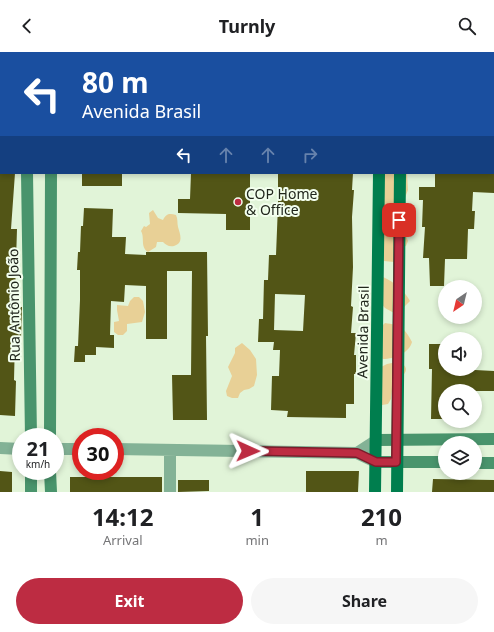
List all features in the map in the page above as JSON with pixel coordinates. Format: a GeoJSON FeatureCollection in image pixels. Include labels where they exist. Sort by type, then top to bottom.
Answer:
{"type":"FeatureCollection","features":[{"type":"Feature","properties":{"kind":"main road","name":"Rua Antônio João"},"geometry":{"type":"LineString","coordinates":[[27,174],[31,428]]}},
{"type":"Feature","properties":{"kind":"main road"},"geometry":{"type":"LineString","coordinates":[[50,428],[51,174]]}},
{"type":"Feature","properties":{"kind":"main road","name":"Avenida Brasil"},"geometry":{"type":"LineString","coordinates":[[375,492],[377,440],[379,174]]}},
{"type":"Feature","properties":{"kind":"main road"},"geometry":{"type":"LineString","coordinates":[[397,492],[396,462],[400,174]]}},
{"type":"Feature","properties":{"kind":"main road"},"geometry":{"type":"LineString","coordinates":[[377,440],[494,439]]}},
{"type":"Feature","properties":{"kind":"main road"},"geometry":{"type":"LineString","coordinates":[[376,462],[438,462]]}},
{"type":"Feature","properties":{"kind":"main road"},"geometry":{"type":"LineString","coordinates":[[482,463],[494,463]]}},
{"type":"Feature","properties":{"kind":"main road"},"geometry":{"type":"LineString","coordinates":[[31,480],[31,492]]}},
{"type":"Feature","properties":{"kind":"main road"},"geometry":{"type":"LineString","coordinates":[[50,480],[51,492]]}},
{"type":"Feature","properties":{"kind":"street"},"geometry":{"type":"LineString","coordinates":[[357,453],[377,440]]}},
{"type":"Feature","properties":{"kind":"street"},"geometry":{"type":"LineString","coordinates":[[0,448],[12,449]]}},
{"type":"Feature","properties":{"kind":"street"},"geometry":{"type":"LineString","coordinates":[[124,449],[357,453],[376,462]]}},
{"type":"Feature","properties":{"kind":"street"},"geometry":{"type":"LineString","coordinates":[[170,450],[170,492]]}},
{"type":"Feature","properties":{"kind":"shaded area"},"geometry":{"type":"Polygon","coordinates":[[[375,174],[407,174],[408,190],[404,200],[396,202],[393,207],[400,216],[408,241],[406,246],[396,249],[394,262],[384,261],[375,174]]]}},
{"type":"Feature","properties":{"kind":"shaded area"},"geometry":{"type":"Polygon","coordinates":[[[153,210],[158,218],[163,220],[168,214],[176,215],[180,235],[180,241],[177,245],[168,246],[163,242],[157,242],[156,247],[148,252],[144,248],[141,231],[144,226],[146,227],[150,224],[149,213],[153,210]]]}},
{"type":"Feature","properties":{"kind":"shaded area"},"geometry":{"type":"Polygon","coordinates":[[[383,277],[391,281],[405,293],[410,301],[399,312],[394,313],[385,308],[378,300],[383,277]]]}},
{"type":"Feature","properties":{"kind":"shaded area"},"geometry":{"type":"Polygon","coordinates":[[[134,297],[139,297],[143,301],[145,312],[142,322],[127,324],[127,331],[123,335],[118,335],[114,332],[114,322],[119,321],[117,305],[128,306],[134,297]]]}},
{"type":"Feature","properties":{"kind":"shaded area"},"geometry":{"type":"Polygon","coordinates":[[[385,323],[402,328],[412,342],[408,349],[401,355],[383,359],[378,356],[381,327],[385,323]]]}},
{"type":"Feature","properties":{"kind":"shaded area"},"geometry":{"type":"Polygon","coordinates":[[[242,343],[250,350],[256,359],[257,375],[254,386],[240,393],[238,398],[232,398],[227,396],[226,391],[232,376],[228,367],[235,353],[235,348],[242,343]]]}},
{"type":"Feature","properties":{"kind":"shaded area"},"geometry":{"type":"Polygon","coordinates":[[[397,362],[402,364],[406,370],[400,378],[393,383],[391,399],[388,404],[382,405],[378,402],[377,369],[387,364],[397,362]]]}},
{"type":"Feature","properties":{"kind":"building"},"geometry":{"type":"Polygon","coordinates":[[[0,174],[15,174],[11,229],[17,229],[15,294],[17,294],[17,307],[22,307],[21,338],[15,338],[15,416],[0,415],[0,174]]]}},
{"type":"Feature","properties":{"kind":"building"},"geometry":{"type":"Polygon","coordinates":[[[82,174],[122,174],[122,186],[82,186],[82,174]]]}},
{"type":"Feature","properties":{"kind":"building"},"geometry":{"type":"Polygon","coordinates":[[[191,174],[250,174],[250,230],[226,230],[226,214],[178,213],[178,199],[190,199],[191,174]]]}},
{"type":"Feature","properties":{"kind":"building"},"geometry":{"type":"Polygon","coordinates":[[[278,174],[353,174],[353,267],[351,306],[353,307],[351,333],[356,333],[354,355],[356,355],[356,374],[354,374],[354,404],[346,404],[346,418],[287,417],[288,411],[271,410],[272,376],[279,376],[280,350],[273,350],[274,342],[258,342],[259,319],[263,319],[264,280],[268,280],[269,255],[276,255],[278,174]],[[275,294],[274,330],[303,331],[305,295],[275,294]]]}},
{"type":"Feature","properties":{"kind":"building"},"geometry":{"type":"Polygon","coordinates":[[[435,174],[494,174],[494,193],[473,192],[472,211],[475,211],[474,229],[468,229],[467,259],[445,259],[444,280],[438,280],[438,286],[430,286],[429,258],[423,258],[425,227],[422,227],[423,200],[419,200],[419,187],[435,187],[435,174]]]}},
{"type":"Feature","properties":{"kind":"building"},"geometry":{"type":"Polygon","coordinates":[[[84,208],[113,209],[112,237],[126,237],[125,254],[146,255],[146,252],[207,252],[207,420],[173,420],[172,375],[191,375],[192,271],[167,271],[167,339],[146,339],[146,286],[125,285],[124,302],[111,301],[110,335],[114,335],[114,348],[96,347],[96,355],[85,355],[85,362],[74,362],[75,346],[78,346],[80,300],[80,270],[77,270],[78,252],[80,252],[81,226],[83,226],[84,208]]]}},
{"type":"Feature","properties":{"kind":"building"},"geometry":{"type":"Polygon","coordinates":[[[429,344],[438,344],[438,376],[482,376],[482,370],[494,371],[494,391],[482,391],[482,384],[438,384],[438,419],[431,419],[432,369],[429,369],[429,344]]]}},
{"type":"Feature","properties":{"kind":"building"},"geometry":{"type":"Polygon","coordinates":[[[0,471],[12,472],[12,492],[0,492],[0,471]]]}},
{"type":"Feature","properties":{"kind":"building"},"geometry":{"type":"Polygon","coordinates":[[[306,471],[359,471],[358,492],[306,492],[306,471]]]}},
{"type":"Feature","properties":{"kind":"building"},"geometry":{"type":"Polygon","coordinates":[[[70,477],[72,477],[72,480],[124,480],[124,477],[162,477],[162,492],[70,492],[70,477]]]}},
{"type":"Feature","properties":{"kind":"building"},"geometry":{"type":"Polygon","coordinates":[[[433,479],[494,480],[494,492],[432,492],[433,479]]]}},
{"type":"Feature","properties":{"kind":"building"},"geometry":{"type":"Polygon","coordinates":[[[178,480],[209,480],[209,491],[178,492],[178,480]]]}},
{"type":"Feature","properties":{"kind":"place","name":"COP Home & Office"},"geometry":{"type":"Point","coordinates":[238,202]}},
{"type":"Feature","properties":{"kind":"route"},"geometry":{"type":"LineString","coordinates":[[248,451],[357,453],[376,462],[396,462],[399,220]]}}]}
